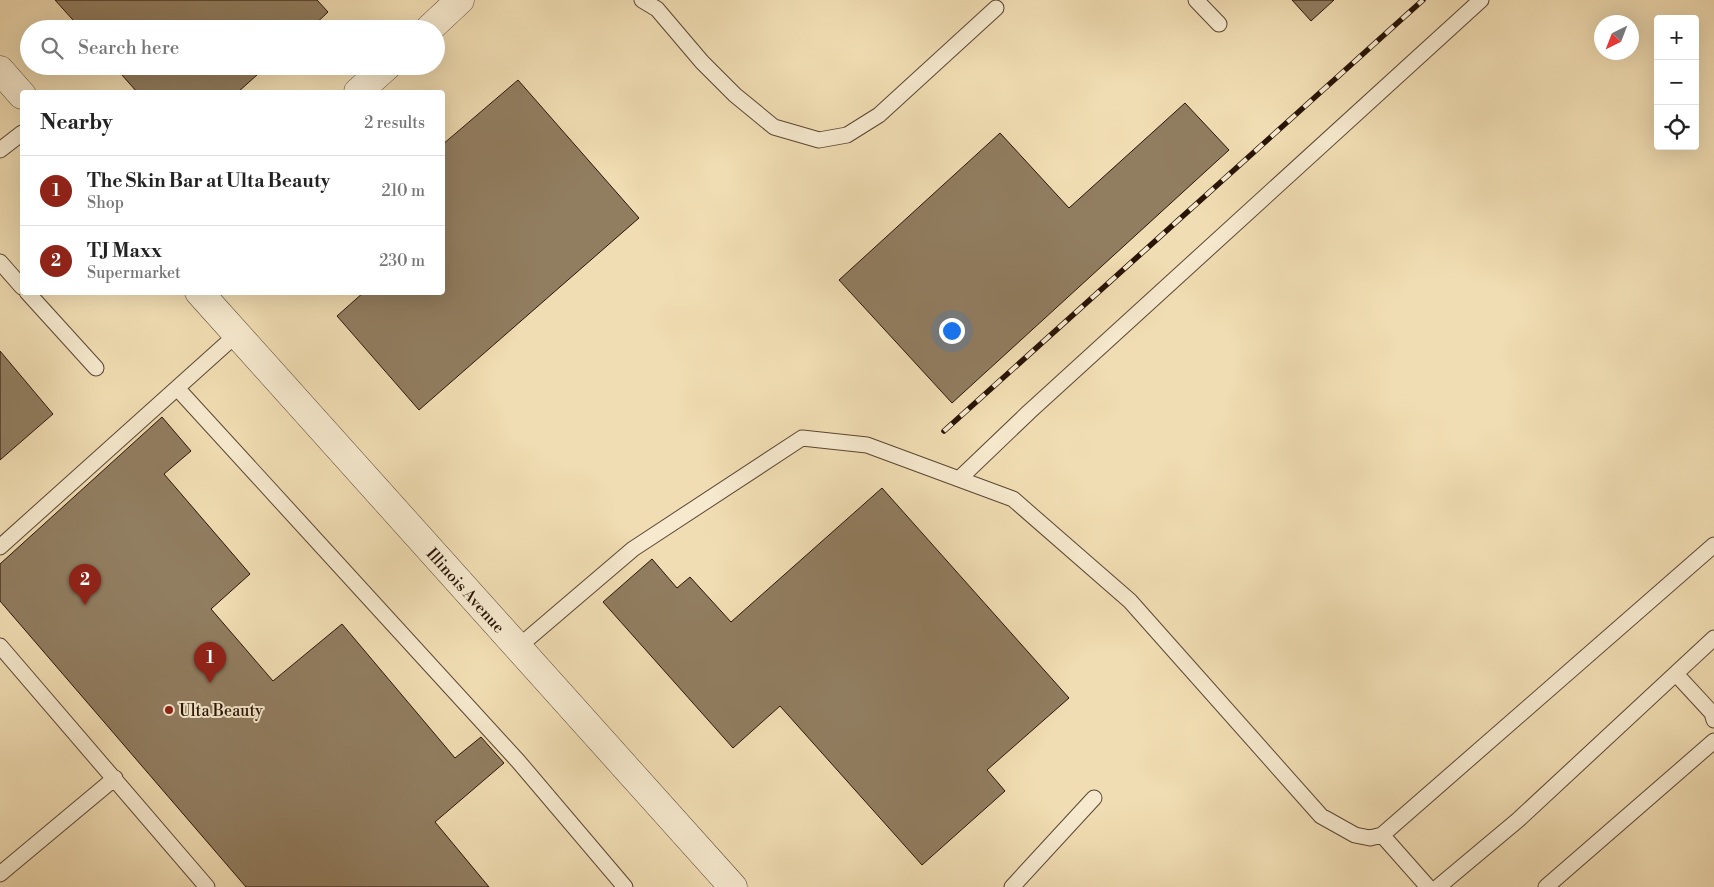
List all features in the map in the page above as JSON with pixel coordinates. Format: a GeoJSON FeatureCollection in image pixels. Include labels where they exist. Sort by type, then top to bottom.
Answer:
{"type":"FeatureCollection","features":[{"type":"Feature","properties":{"kind":"street"},"geometry":{"type":"LineString","coordinates":[[438,20],[460,0]]}},
{"type":"Feature","properties":{"kind":"street"},"geometry":{"type":"LineString","coordinates":[[0,70],[20,93]]}},
{"type":"Feature","properties":{"kind":"street"},"geometry":{"type":"LineString","coordinates":[[360,90],[377,75]]}},
{"type":"Feature","properties":{"kind":"street","name":"Illinois Avenue"},"geometry":{"type":"LineString","coordinates":[[202,295],[733,887]]}},
{"type":"Feature","properties":{"kind":"lane"},"geometry":{"type":"LineString","coordinates":[[642,0],[657,9],[702,62],[735,95],[774,127],[819,140],[847,135],[879,115],[996,8]]}},
{"type":"Feature","properties":{"kind":"lane"},"geometry":{"type":"LineString","coordinates":[[1196,0],[1218,24]]}},
{"type":"Feature","properties":{"kind":"lane"},"geometry":{"type":"LineString","coordinates":[[959,479],[1481,0]]}},
{"type":"Feature","properties":{"kind":"lane"},"geometry":{"type":"LineString","coordinates":[[0,150],[20,135]]}},
{"type":"Feature","properties":{"kind":"lane"},"geometry":{"type":"LineString","coordinates":[[0,262],[20,285]]}},
{"type":"Feature","properties":{"kind":"lane"},"geometry":{"type":"LineString","coordinates":[[30,295],[96,368]]}},
{"type":"Feature","properties":{"kind":"lane"},"geometry":{"type":"LineString","coordinates":[[0,547],[236,334]]}},
{"type":"Feature","properties":{"kind":"lane"},"geometry":{"type":"LineString","coordinates":[[177,388],[512,754],[625,887]]}},
{"type":"Feature","properties":{"kind":"lane"},"geometry":{"type":"LineString","coordinates":[[517,648],[633,549],[802,438],[867,445],[1013,500],[1130,601],[1321,816],[1355,835],[1370,838],[1382,835],[1714,545]]}},
{"type":"Feature","properties":{"kind":"lane"},"geometry":{"type":"LineString","coordinates":[[1438,887],[1518,820],[1714,638]]}},
{"type":"Feature","properties":{"kind":"lane"},"geometry":{"type":"LineString","coordinates":[[0,646],[207,887]]}},
{"type":"Feature","properties":{"kind":"lane"},"geometry":{"type":"LineString","coordinates":[[1676,674],[1712,713],[1714,720]]}},
{"type":"Feature","properties":{"kind":"lane"},"geometry":{"type":"LineString","coordinates":[[1546,887],[1714,741]]}},
{"type":"Feature","properties":{"kind":"lane"},"geometry":{"type":"LineString","coordinates":[[0,874],[115,778]]}},
{"type":"Feature","properties":{"kind":"lane"},"geometry":{"type":"LineString","coordinates":[[1012,887],[1094,798]]}},
{"type":"Feature","properties":{"kind":"lane"},"geometry":{"type":"LineString","coordinates":[[1382,835],[1428,887]]}},
{"type":"Feature","properties":{"kind":"building"},"geometry":{"type":"Polygon","coordinates":[[[55,0],[317,0],[328,12],[320,20],[73,20],[55,0]]]}},
{"type":"Feature","properties":{"kind":"building"},"geometry":{"type":"Polygon","coordinates":[[[1292,0],[1334,0],[1311,21],[1292,0]]]}},
{"type":"Feature","properties":{"kind":"building"},"geometry":{"type":"Polygon","coordinates":[[[122,75],[257,75],[240,90],[135,90],[122,75]]]}},
{"type":"Feature","properties":{"kind":"building"},"geometry":{"type":"Polygon","coordinates":[[[518,80],[639,218],[419,410],[337,316],[361,295],[445,295],[445,142],[518,80]]]}},
{"type":"Feature","properties":{"kind":"building"},"geometry":{"type":"Polygon","coordinates":[[[1185,103],[1229,150],[952,403],[839,280],[1000,133],[1069,208],[1185,103]]]}},
{"type":"Feature","properties":{"kind":"building"},"geometry":{"type":"Polygon","coordinates":[[[0,351],[53,414],[0,460],[0,351]]]}},
{"type":"Feature","properties":{"kind":"building"},"geometry":{"type":"Polygon","coordinates":[[[162,417],[191,451],[164,474],[250,574],[211,609],[273,681],[342,624],[455,758],[481,737],[504,763],[435,822],[489,887],[246,887],[0,601],[0,564],[162,417]]]}},
{"type":"Feature","properties":{"kind":"building"},"geometry":{"type":"Polygon","coordinates":[[[882,488],[1069,698],[987,770],[1005,791],[922,865],[780,706],[733,748],[603,602],[652,559],[677,588],[690,577],[731,622],[882,488]]]}},
{"type":"Feature","properties":{"kind":"railway"},"geometry":{"type":"LineString","coordinates":[[944,431],[1423,0]]}},
{"type":"Feature","properties":{"kind":"place","name":"TJ Maxx"},"geometry":{"type":"Point","coordinates":[85,605]}},
{"type":"Feature","properties":{"kind":"place","name":"The Skin Bar at Ulta Beauty"},"geometry":{"type":"Point","coordinates":[210,683]}},
{"type":"Feature","properties":{"kind":"place","name":"Ulta Beauty"},"geometry":{"type":"Point","coordinates":[169,710]}}]}
